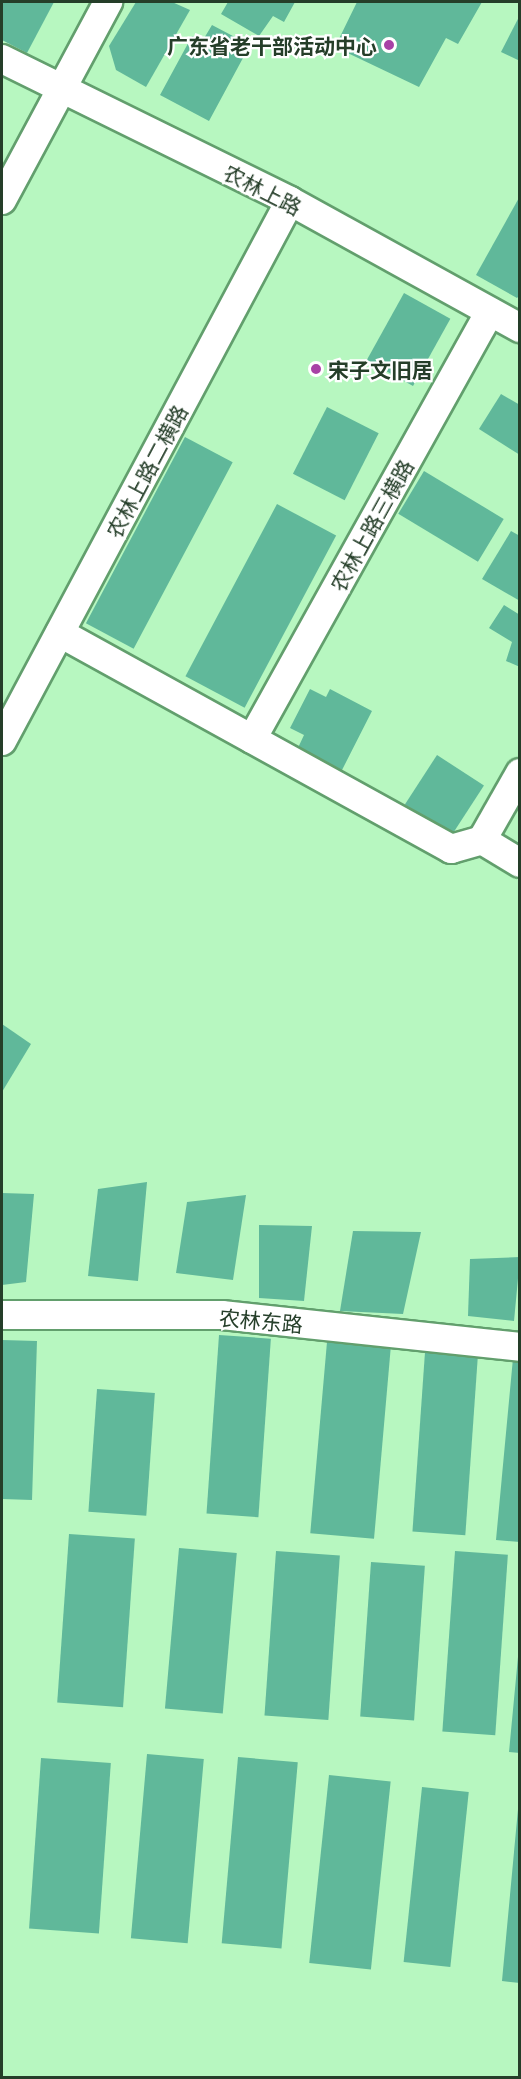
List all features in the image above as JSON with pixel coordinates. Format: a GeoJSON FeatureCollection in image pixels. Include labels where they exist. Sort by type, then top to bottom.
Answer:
{"type":"FeatureCollection","features":[{"type":"Feature","properties":{"kind":"street"},"geometry":{"type":"LineString","coordinates":[[2,200],[108,2]]}},
{"type":"Feature","properties":{"kind":"street","name":"农林上路"},"geometry":{"type":"LineString","coordinates":[[2,59],[290,201],[519,328]]}},
{"type":"Feature","properties":{"kind":"street","name":"农林上路二横路"},"geometry":{"type":"LineString","coordinates":[[2,741],[290,201]]}},
{"type":"Feature","properties":{"kind":"street","name":"农林上路三横路"},"geometry":{"type":"LineString","coordinates":[[252,739],[490,312]]}},
{"type":"Feature","properties":{"kind":"street"},"geometry":{"type":"LineString","coordinates":[[60,633],[451,849],[482,840],[519,773]]}},
{"type":"Feature","properties":{"kind":"street"},"geometry":{"type":"LineString","coordinates":[[482,840],[519,863]]}},
{"type":"Feature","properties":{"kind":"street","name":"农林东路"},"geometry":{"type":"LineString","coordinates":[[2,1315],[222,1315],[519,1347]]}},
{"type":"Feature","properties":{"kind":"building"},"geometry":{"type":"Polygon","coordinates":[[[2,2],[54,2],[27,53],[2,40],[2,2]]]}},
{"type":"Feature","properties":{"kind":"building"},"geometry":{"type":"Polygon","coordinates":[[[136,2],[172,2],[190,10],[146,87],[116,70],[109,46],[136,2]]]}},
{"type":"Feature","properties":{"kind":"building"},"geometry":{"type":"Polygon","coordinates":[[[228,2],[295,2],[284,22],[273,16],[259,36],[221,14],[228,2]]]}},
{"type":"Feature","properties":{"kind":"building","name":"广东省老干部活动中心"},"geometry":{"type":"Polygon","coordinates":[[[357,2],[482,2],[458,44],[446,38],[419,87],[335,47],[357,2]]]}},
{"type":"Feature","properties":{"kind":"building"},"geometry":{"type":"Polygon","coordinates":[[[520,15],[520,61],[501,52],[520,15]]]}},
{"type":"Feature","properties":{"kind":"building"},"geometry":{"type":"Polygon","coordinates":[[[212,25],[250,45],[209,121],[160,95],[192,36],[203,40],[212,25]]]}},
{"type":"Feature","properties":{"kind":"building"},"geometry":{"type":"Polygon","coordinates":[[[520,196],[520,295],[517,298],[476,275],[520,196]]]}},
{"type":"Feature","properties":{"kind":"building"},"geometry":{"type":"Polygon","coordinates":[[[404,293],[450,319],[413,386],[367,360],[404,293]]]}},
{"type":"Feature","properties":{"kind":"building"},"geometry":{"type":"Polygon","coordinates":[[[501,394],[520,405],[520,455],[479,429],[501,394]]]}},
{"type":"Feature","properties":{"kind":"building"},"geometry":{"type":"Polygon","coordinates":[[[327,407],[379,433],[345,500],[293,474],[327,407]]]}},
{"type":"Feature","properties":{"kind":"building"},"geometry":{"type":"Polygon","coordinates":[[[185,437],[233,462],[134,649],[86,623],[185,437]]]}},
{"type":"Feature","properties":{"kind":"building"},"geometry":{"type":"Polygon","coordinates":[[[424,471],[504,519],[478,562],[398,514],[424,471]]]}},
{"type":"Feature","properties":{"kind":"building"},"geometry":{"type":"Polygon","coordinates":[[[277,504],[336,535],[245,708],[185,676],[277,504]]]}},
{"type":"Feature","properties":{"kind":"building"},"geometry":{"type":"Polygon","coordinates":[[[511,531],[520,536],[520,601],[482,579],[511,531]]]}},
{"type":"Feature","properties":{"kind":"building"},"geometry":{"type":"Polygon","coordinates":[[[504,605],[520,615],[520,667],[506,661],[512,642],[489,628],[504,605]]]}},
{"type":"Feature","properties":{"kind":"building"},"geometry":{"type":"Polygon","coordinates":[[[310,689],[326,697],[330,689],[372,711],[341,772],[297,750],[304,735],[290,728],[310,689]]]}},
{"type":"Feature","properties":{"kind":"building"},"geometry":{"type":"Polygon","coordinates":[[[437,755],[484,785],[452,835],[405,804],[437,755]]]}},
{"type":"Feature","properties":{"kind":"building"},"geometry":{"type":"Polygon","coordinates":[[[2,1024],[31,1044],[2,1092],[2,1024]]]}},
{"type":"Feature","properties":{"kind":"building"},"geometry":{"type":"Polygon","coordinates":[[[147,1182],[138,1281],[88,1276],[98,1189],[147,1182]]]}},
{"type":"Feature","properties":{"kind":"building"},"geometry":{"type":"Polygon","coordinates":[[[2,1193],[34,1194],[26,1282],[2,1285],[2,1193]]]}},
{"type":"Feature","properties":{"kind":"building"},"geometry":{"type":"Polygon","coordinates":[[[246,1195],[233,1280],[176,1273],[187,1202],[246,1195]]]}},
{"type":"Feature","properties":{"kind":"building"},"geometry":{"type":"Polygon","coordinates":[[[259,1225],[312,1226],[304,1301],[259,1298],[259,1225]]]}},
{"type":"Feature","properties":{"kind":"building"},"geometry":{"type":"Polygon","coordinates":[[[353,1231],[421,1232],[403,1314],[340,1311],[353,1231]]]}},
{"type":"Feature","properties":{"kind":"building"},"geometry":{"type":"Polygon","coordinates":[[[520,1257],[514,1321],[468,1316],[470,1259],[520,1257]]]}},
{"type":"Feature","properties":{"kind":"building"},"geometry":{"type":"Polygon","coordinates":[[[219,1335],[271,1339],[258,1517],[207,1514],[219,1335]]]}},
{"type":"Feature","properties":{"kind":"building"},"geometry":{"type":"Polygon","coordinates":[[[2,1340],[37,1341],[32,1500],[2,1499],[2,1340]]]}},
{"type":"Feature","properties":{"kind":"building"},"geometry":{"type":"Polygon","coordinates":[[[327,1342],[391,1348],[374,1539],[310,1533],[327,1342]]]}},
{"type":"Feature","properties":{"kind":"building"},"geometry":{"type":"Polygon","coordinates":[[[425,1352],[478,1356],[465,1535],[412,1532],[425,1352]]]}},
{"type":"Feature","properties":{"kind":"building"},"geometry":{"type":"Polygon","coordinates":[[[513,1358],[520,1358],[520,1542],[496,1540],[513,1358]]]}},
{"type":"Feature","properties":{"kind":"building"},"geometry":{"type":"Polygon","coordinates":[[[97,1389],[155,1393],[146,1516],[88,1512],[97,1389]]]}},
{"type":"Feature","properties":{"kind":"building"},"geometry":{"type":"Polygon","coordinates":[[[69,1534],[135,1539],[123,1707],[57,1703],[69,1534]]]}},
{"type":"Feature","properties":{"kind":"building"},"geometry":{"type":"Polygon","coordinates":[[[179,1548],[237,1553],[223,1713],[165,1708],[179,1548]]]}},
{"type":"Feature","properties":{"kind":"building"},"geometry":{"type":"Polygon","coordinates":[[[276,1551],[340,1555],[328,1720],[264,1716],[276,1551]]]}},
{"type":"Feature","properties":{"kind":"building"},"geometry":{"type":"Polygon","coordinates":[[[455,1551],[508,1555],[495,1735],[442,1732],[455,1551]]]}},
{"type":"Feature","properties":{"kind":"building"},"geometry":{"type":"Polygon","coordinates":[[[371,1562],[425,1566],[414,1720],[360,1717],[371,1562]]]}},
{"type":"Feature","properties":{"kind":"building"},"geometry":{"type":"Polygon","coordinates":[[[518,1657],[520,1657],[520,1753],[509,1752],[518,1657]]]}},
{"type":"Feature","properties":{"kind":"building"},"geometry":{"type":"Polygon","coordinates":[[[147,1754],[204,1759],[188,1943],[131,1938],[147,1754]]]}},
{"type":"Feature","properties":{"kind":"building"},"geometry":{"type":"Polygon","coordinates":[[[238,1757],[298,1762],[281,1949],[222,1943],[238,1757]]]}},
{"type":"Feature","properties":{"kind":"building"},"geometry":{"type":"Polygon","coordinates":[[[41,1758],[111,1763],[99,1933],[29,1929],[41,1758]]]}},
{"type":"Feature","properties":{"kind":"building"},"geometry":{"type":"Polygon","coordinates":[[[329,1775],[391,1781],[371,1969],[309,1963],[329,1775]]]}},
{"type":"Feature","properties":{"kind":"building"},"geometry":{"type":"Polygon","coordinates":[[[422,1787],[469,1792],[450,1967],[404,1962],[422,1787]]]}},
{"type":"Feature","properties":{"kind":"building"},"geometry":{"type":"Polygon","coordinates":[[[518,1809],[520,1809],[520,1983],[502,1981],[518,1809]]]}},
{"type":"Feature","properties":{"kind":"place","name":"广东省老干部活动中心"},"geometry":{"type":"Point","coordinates":[389,45]}},
{"type":"Feature","properties":{"kind":"place","name":"宋子文旧居"},"geometry":{"type":"Point","coordinates":[316,369]}}]}
